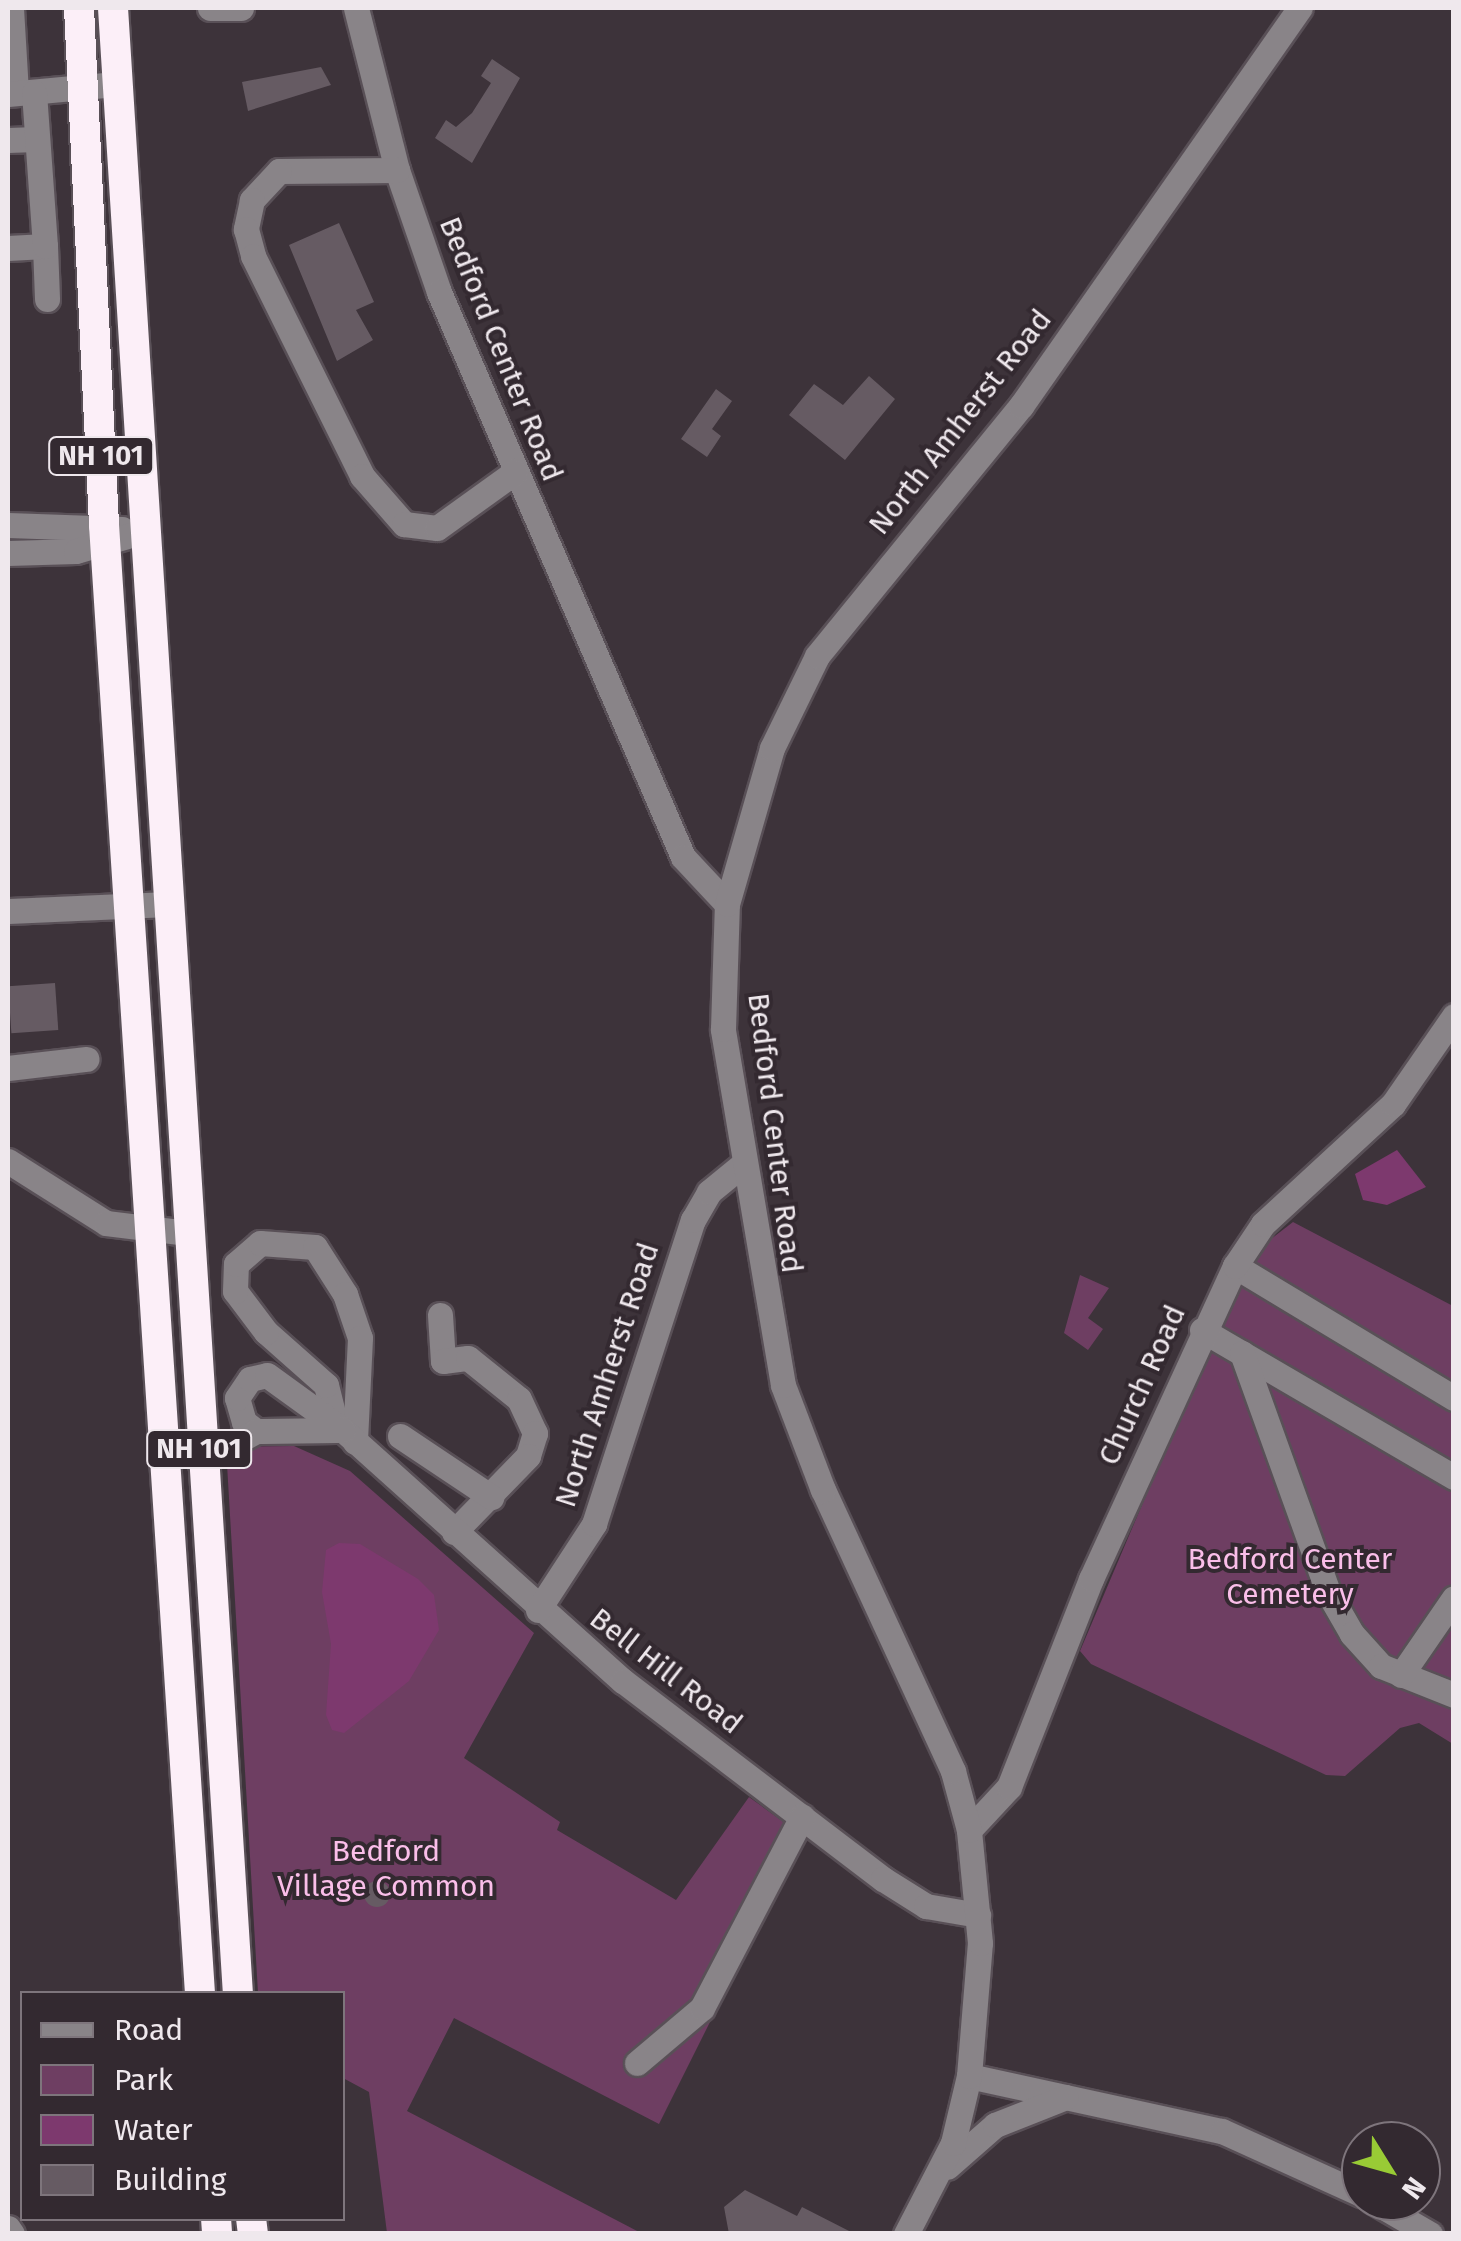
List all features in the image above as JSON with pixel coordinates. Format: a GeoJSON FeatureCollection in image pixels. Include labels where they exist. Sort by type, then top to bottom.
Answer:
{"type":"FeatureCollection","features":[{"type":"Feature","properties":{"kind":"highway","name":"NH 101"},"geometry":{"type":"LineString","coordinates":[[79,8],[105,535],[200,1991]]}},
{"type":"Feature","properties":{"kind":"highway","name":"NH 101"},"geometry":{"type":"LineString","coordinates":[[113,8],[141,532],[238,1991]]}},
{"type":"Feature","properties":{"kind":"street"},"geometry":{"type":"LineString","coordinates":[[11,8],[11,60],[36,139],[48,299]]}},
{"type":"Feature","properties":{"kind":"street"},"geometry":{"type":"LineString","coordinates":[[210,8],[240,8]]}},
{"type":"Feature","properties":{"kind":"street","name":"Bedford Center Road"},"geometry":{"type":"LineString","coordinates":[[356,8],[397,170],[515,472],[683,857],[728,904],[724,1029],[742,1165],[783,1385],[823,1490],[953,1771],[969,1830],[978,1914],[969,2076],[940,2174],[906,2234]]}},
{"type":"Feature","properties":{"kind":"street","name":"North Amherst Road"},"geometry":{"type":"LineString","coordinates":[[728,904],[772,748],[817,656],[1021,406],[1300,8]]}},
{"type":"Feature","properties":{"kind":"street"},"geometry":{"type":"LineString","coordinates":[[19,93],[116,84]]}},
{"type":"Feature","properties":{"kind":"street"},"geometry":{"type":"LineString","coordinates":[[8,140],[36,139]]}},
{"type":"Feature","properties":{"kind":"street"},"geometry":{"type":"LineString","coordinates":[[397,170],[278,171],[252,200],[246,229],[254,256],[362,476],[404,524],[438,528],[515,472]]}},
{"type":"Feature","properties":{"kind":"street"},"geometry":{"type":"LineString","coordinates":[[8,248],[45,246]]}},
{"type":"Feature","properties":{"kind":"street"},"geometry":{"type":"LineString","coordinates":[[8,525],[105,535]]}},
{"type":"Feature","properties":{"kind":"street"},"geometry":{"type":"LineString","coordinates":[[8,554],[141,532]]}},
{"type":"Feature","properties":{"kind":"street"},"geometry":{"type":"LineString","coordinates":[[8,911],[81,902],[114,911],[130,904],[167,904]]}},
{"type":"Feature","properties":{"kind":"street","name":"Church Road"},"geometry":{"type":"LineString","coordinates":[[969,1830],[1009,1787],[1202,1330],[1235,1266],[1264,1224],[1392,1104],[1454,1016]]}},
{"type":"Feature","properties":{"kind":"street"},"geometry":{"type":"LineString","coordinates":[[8,1068],[86,1059]]}},
{"type":"Feature","properties":{"kind":"street"},"geometry":{"type":"LineString","coordinates":[[8,1161],[78,1212],[150,1231],[187,1233]]}},
{"type":"Feature","properties":{"kind":"street","name":"North Amherst Road"},"geometry":{"type":"LineString","coordinates":[[538,1610],[594,1524],[694,1220],[709,1192],[742,1165]]}},
{"type":"Feature","properties":{"kind":"street"},"geometry":{"type":"LineString","coordinates":[[260,1243],[315,1247],[345,1294],[360,1338],[345,1432],[326,1385],[266,1332],[235,1291],[236,1264],[260,1243]]}},
{"type":"Feature","properties":{"kind":"street"},"geometry":{"type":"LineString","coordinates":[[1235,1266],[1454,1398]]}},
{"type":"Feature","properties":{"kind":"street"},"geometry":{"type":"LineString","coordinates":[[440,1315],[444,1361],[468,1358],[533,1416],[528,1456],[454,1532]]}},
{"type":"Feature","properties":{"kind":"street"},"geometry":{"type":"LineString","coordinates":[[1202,1330],[1454,1477]]}},
{"type":"Feature","properties":{"kind":"street"},"geometry":{"type":"LineString","coordinates":[[1242,1354],[1329,1594],[1367,1654],[1401,1675],[1452,1696]]}},
{"type":"Feature","properties":{"kind":"street","name":"Bell Hill Road"},"geometry":{"type":"LineString","coordinates":[[256,1431],[244,1422],[238,1398],[250,1379],[267,1376],[345,1432],[538,1610],[802,1817],[916,1900],[978,1914]]}},
{"type":"Feature","properties":{"kind":"street"},"geometry":{"type":"LineString","coordinates":[[200,1462],[256,1431],[345,1432]]}},
{"type":"Feature","properties":{"kind":"street"},"geometry":{"type":"LineString","coordinates":[[400,1436],[491,1497]]}},
{"type":"Feature","properties":{"kind":"street"},"geometry":{"type":"LineString","coordinates":[[1401,1675],[1454,1598]]}},
{"type":"Feature","properties":{"kind":"street"},"geometry":{"type":"LineString","coordinates":[[636,2063],[702,2008],[802,1817]]}},
{"type":"Feature","properties":{"kind":"street"},"geometry":{"type":"LineString","coordinates":[[969,2076],[1072,2096],[1266,2146],[1341,2184]]}},
{"type":"Feature","properties":{"kind":"street"},"geometry":{"type":"LineString","coordinates":[[940,2174],[995,2125],[1072,2096]]}},
{"type":"Feature","properties":{"kind":"street"},"geometry":{"type":"LineString","coordinates":[[1408,2221],[1430,2234]]}},
{"type":"Feature","properties":{"kind":"street"},"geometry":{"type":"LineString","coordinates":[[8,2228],[12,2234]]}},
{"type":"Feature","properties":{"kind":"green space","name":"Bedford Center Cemetery"},"geometry":{"type":"Polygon","coordinates":[[[1293,1222],[1453,1306],[1453,1744],[1419,1723],[1400,1728],[1345,1776],[1326,1775],[1091,1664],[1080,1651],[1232,1293],[1258,1249],[1293,1222]]]}},
{"type":"Feature","properties":{"kind":"green space"},"geometry":{"type":"Polygon","coordinates":[[[1080,1275],[1109,1288],[1088,1318],[1103,1329],[1088,1350],[1064,1333],[1080,1275]]]}},
{"type":"Feature","properties":{"kind":"green space","name":"Bedford Village Common"},"geometry":{"type":"Polygon","coordinates":[[[294,1446],[350,1471],[534,1633],[464,1758],[560,1822],[557,1830],[676,1900],[749,1797],[803,1836],[659,2124],[454,2018],[407,2111],[641,2233],[387,2233],[369,2092],[345,2079],[345,1991],[258,1991],[226,1447],[294,1446]]]}},
{"type":"Feature","properties":{"kind":"water"},"geometry":{"type":"Polygon","coordinates":[[[1397,1150],[1426,1187],[1387,1205],[1363,1200],[1355,1174],[1397,1150]]]}},
{"type":"Feature","properties":{"kind":"water"},"geometry":{"type":"Polygon","coordinates":[[[339,1543],[360,1544],[418,1579],[434,1595],[439,1630],[409,1681],[344,1733],[332,1730],[326,1715],[331,1644],[322,1592],[326,1550],[339,1543]]]}},
{"type":"Feature","properties":{"kind":"building"},"geometry":{"type":"Polygon","coordinates":[[[492,59],[520,78],[472,163],[435,138],[446,120],[456,127],[472,113],[491,83],[481,76],[492,59]]]}},
{"type":"Feature","properties":{"kind":"building"},"geometry":{"type":"Polygon","coordinates":[[[321,67],[331,85],[248,111],[242,82],[321,67]]]}},
{"type":"Feature","properties":{"kind":"building"},"geometry":{"type":"Polygon","coordinates":[[[339,223],[374,302],[356,310],[373,340],[337,361],[289,245],[339,223]]]}},
{"type":"Feature","properties":{"kind":"building"},"geometry":{"type":"Polygon","coordinates":[[[869,376],[895,399],[845,460],[789,415],[814,384],[843,405],[869,376]]]}},
{"type":"Feature","properties":{"kind":"building"},"geometry":{"type":"Polygon","coordinates":[[[716,389],[732,401],[712,429],[721,436],[707,457],[681,439],[716,389]]]}},
{"type":"Feature","properties":{"kind":"building"},"geometry":{"type":"Polygon","coordinates":[[[55,983],[58,1030],[11,1033],[8,986],[55,983]]]}},
{"type":"Feature","properties":{"kind":"building"},"geometry":{"type":"Polygon","coordinates":[[[377,1881],[386,1885],[390,1894],[386,1903],[377,1907],[368,1903],[364,1894],[368,1885],[377,1881]]]}},
{"type":"Feature","properties":{"kind":"building"},"geometry":{"type":"Polygon","coordinates":[[[745,2190],[797,2216],[802,2207],[855,2234],[729,2234],[724,2207],[745,2190]]]}}]}
